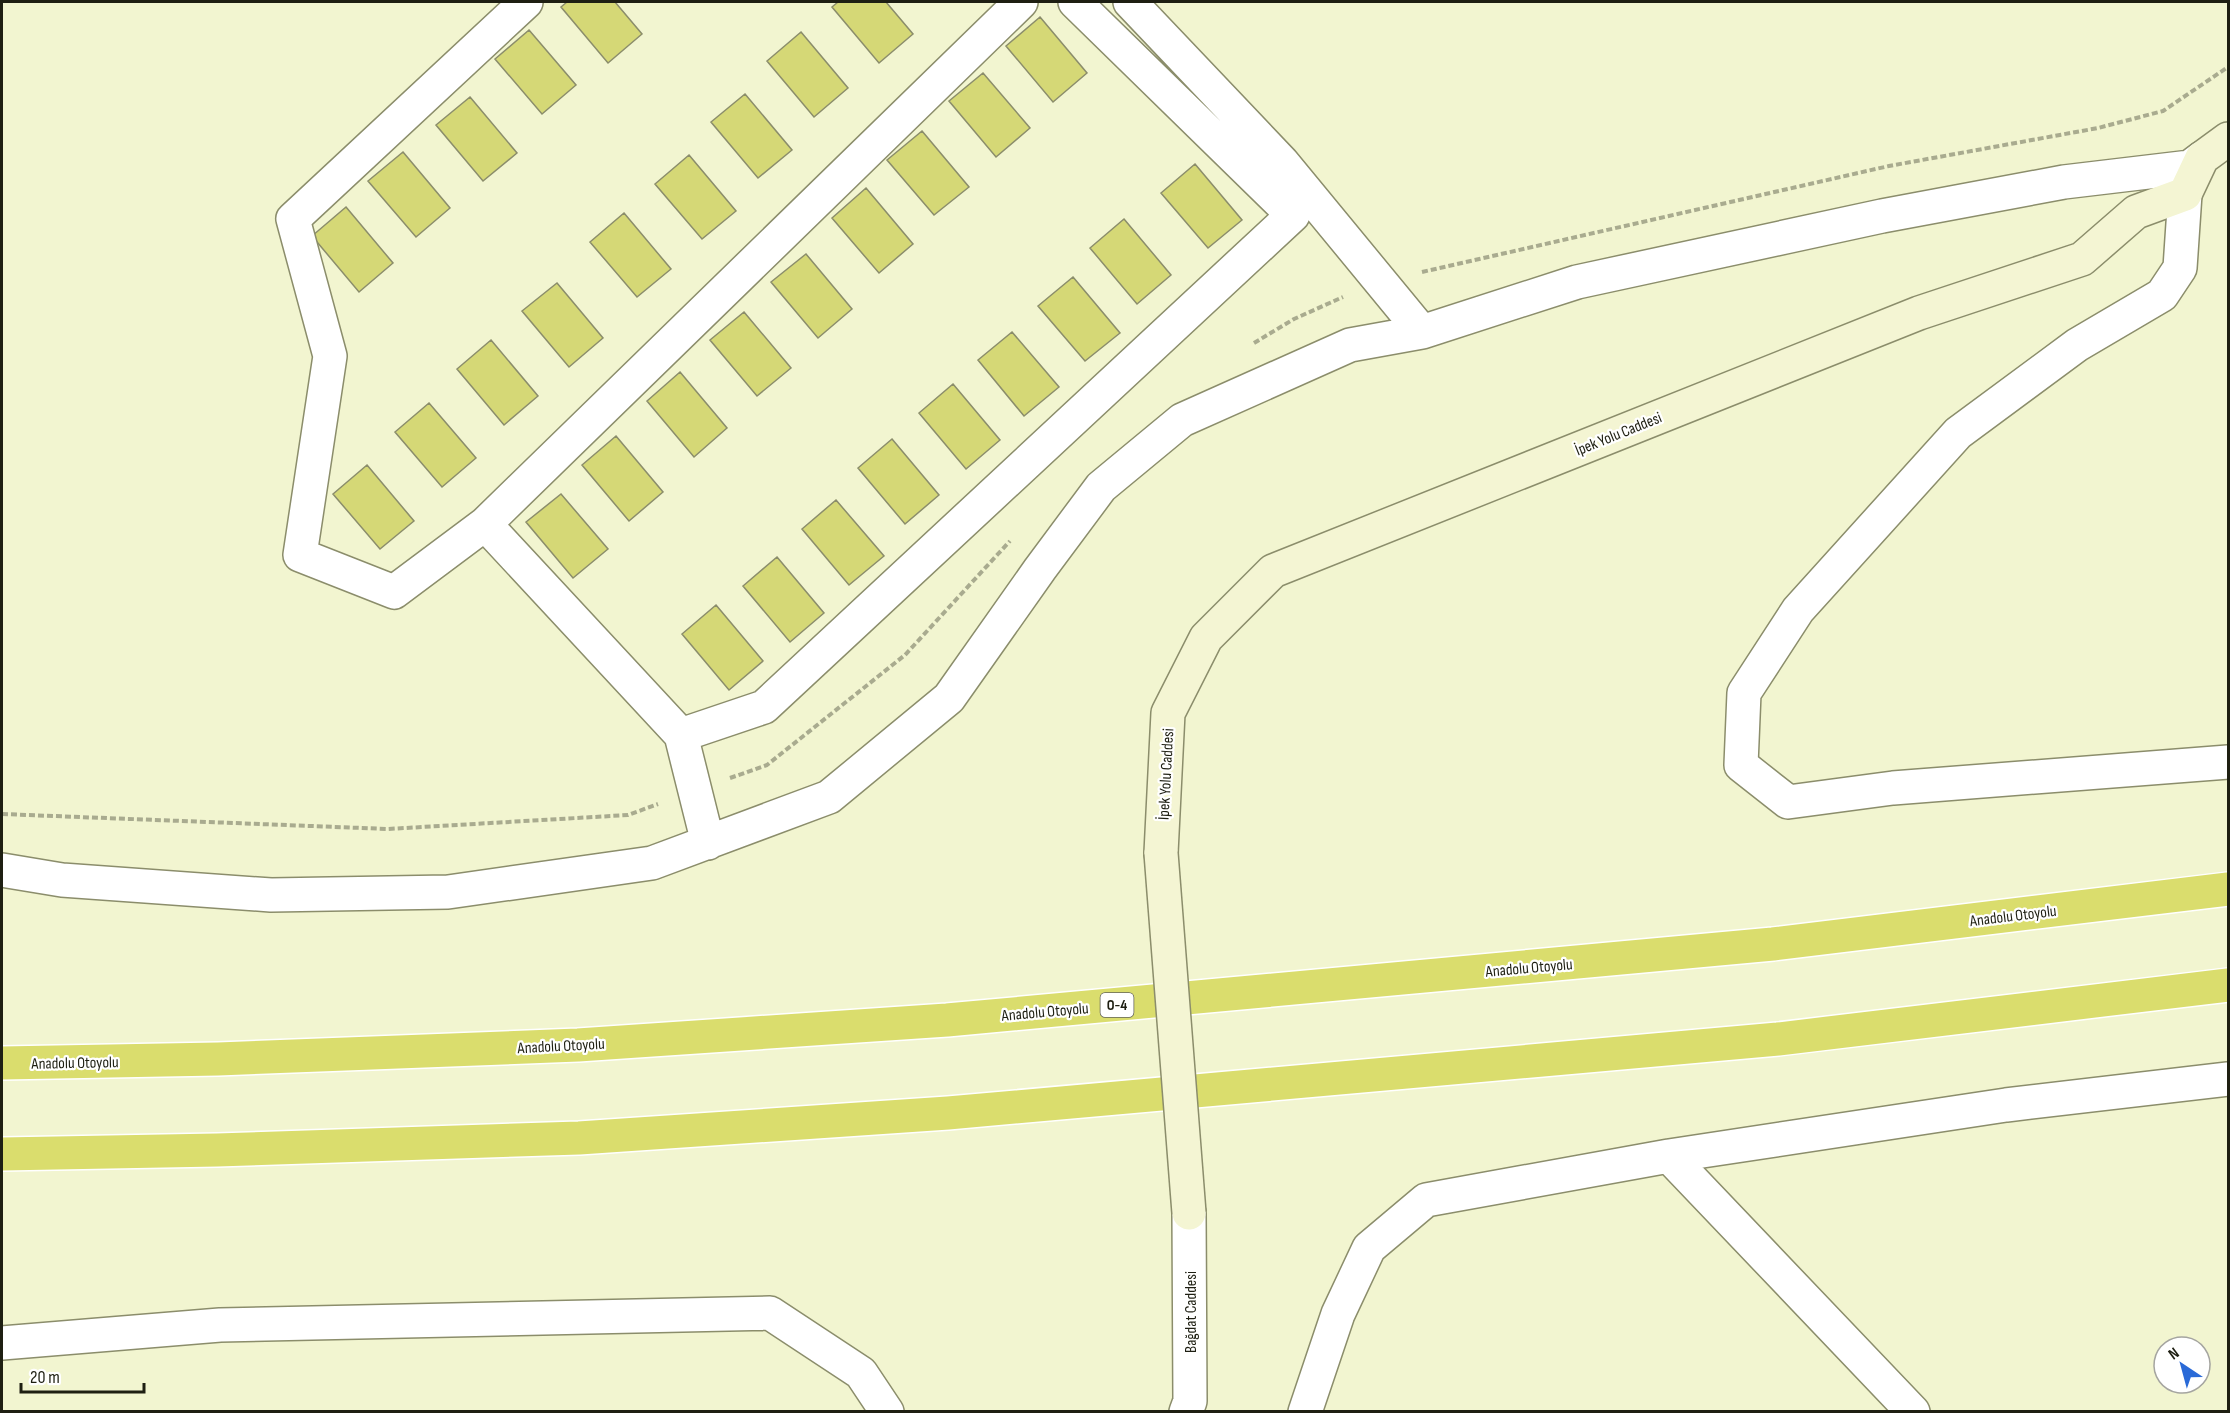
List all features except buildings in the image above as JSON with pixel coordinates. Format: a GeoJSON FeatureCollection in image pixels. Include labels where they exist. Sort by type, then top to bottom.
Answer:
{"type":"FeatureCollection","features":[{"type":"Feature","properties":{"kind":"highway","name":"Anadolu Otoyolu"},"geometry":{"type":"LineString","coordinates":[[2,1063],[218,1059],[554,1046],[947,1020],[1773,944],[2229,889]]}},
{"type":"Feature","properties":{"kind":"highway"},"geometry":{"type":"LineString","coordinates":[[2,1154],[217,1150],[579,1138],[948,1113],[1778,1039],[2229,985]]}},
{"type":"Feature","properties":{"kind":"street"},"geometry":{"type":"LineString","coordinates":[[526,2],[293,219],[330,356],[300,555],[394,592],[485,524],[1021,2]]}},
{"type":"Feature","properties":{"kind":"street"},"geometry":{"type":"LineString","coordinates":[[681,735],[765,707],[1293,215],[1075,2]]}},
{"type":"Feature","properties":{"kind":"street"},"geometry":{"type":"LineString","coordinates":[[1131,2],[1282,162],[1422,332]]}},
{"type":"Feature","properties":{"kind":"street"},"geometry":{"type":"LineString","coordinates":[[2,870],[62,880],[271,895],[448,892],[652,863],[830,798],[949,698],[1101,487],[1182,420],[1350,345],[1422,332],[1577,282],[1882,216],[2064,182],[2190,167],[2229,139]]}},
{"type":"Feature","properties":{"kind":"street"},"geometry":{"type":"LineString","coordinates":[[2202,158],[2185,194],[2180,268],[2162,295],[2077,345],[1958,434],[1798,610],[1744,693],[1741,765],[1788,802],[1893,788],[2229,762]]}},
{"type":"Feature","properties":{"kind":"street","name":"İpek Yolu Caddesi"},"geometry":{"type":"LineString","coordinates":[[1189,1213],[1161,853],[1168,713],[1206,638],[1273,571],[1919,313],[2082,259],[2136,212],[2185,194]]}},
{"type":"Feature","properties":{"kind":"street"},"geometry":{"type":"LineString","coordinates":[[485,524],[681,735],[708,843]]}},
{"type":"Feature","properties":{"kind":"street"},"geometry":{"type":"LineString","coordinates":[[1305,1412],[1338,1314],[1369,1248],[1426,1200],[1669,1156],[2006,1106],[2229,1079]]}},
{"type":"Feature","properties":{"kind":"street"},"geometry":{"type":"LineString","coordinates":[[1669,1156],[1913,1412]]}},
{"type":"Feature","properties":{"kind":"street","name":"Bağdat Caddesi"},"geometry":{"type":"LineString","coordinates":[[1186,1412],[1190,1401],[1189,1213]]}},
{"type":"Feature","properties":{"kind":"street"},"geometry":{"type":"LineString","coordinates":[[2,1343],[220,1325],[770,1312],[861,1373],[887,1412]]}},
{"type":"Feature","properties":{"kind":"path"},"geometry":{"type":"LineString","coordinates":[[1439,267],[1889,166],[2098,128],[2163,111],[2229,67]]}},
{"type":"Feature","properties":{"kind":"path"},"geometry":{"type":"LineString","coordinates":[[2,814],[388,829],[628,815]]}}]}
